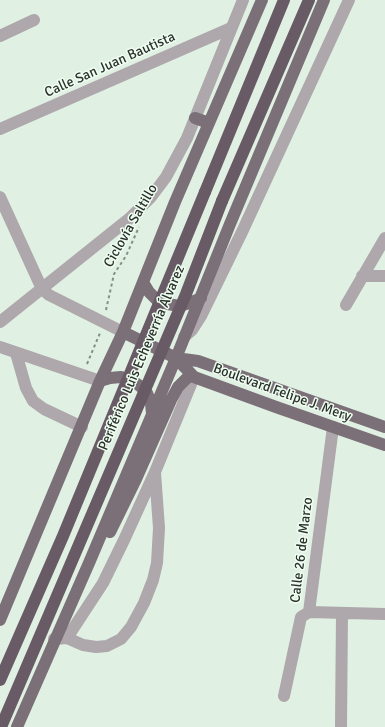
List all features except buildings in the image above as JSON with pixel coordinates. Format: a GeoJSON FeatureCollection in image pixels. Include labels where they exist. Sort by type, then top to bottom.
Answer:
{"type":"FeatureCollection","features":[{"type":"Feature","properties":{"kind":"highway","name":"Periférico Luis Echeverría Álvarez"},"geometry":{"type":"LineString","coordinates":[[0,680],[63,536],[284,0]]}},
{"type":"Feature","properties":{"kind":"highway","name":"Periférico Luis Echeverría Álvarez"},"geometry":{"type":"LineString","coordinates":[[1,727],[186,294],[222,201],[309,0]]}},
{"type":"Feature","properties":{"kind":"main road","name":"Periférico Luis Echeverría Álvarez"},"geometry":{"type":"LineString","coordinates":[[0,620],[82,427],[96,380],[123,332],[262,0]]}},
{"type":"Feature","properties":{"kind":"main road"},"geometry":{"type":"LineString","coordinates":[[17,727],[54,639],[89,563],[176,358],[324,0]]}},
{"type":"Feature","properties":{"kind":"main road"},"geometry":{"type":"LineString","coordinates":[[195,118],[209,124]]}},
{"type":"Feature","properties":{"kind":"main road"},"geometry":{"type":"LineString","coordinates":[[143,282],[149,292],[157,300],[168,304],[179,306],[200,298]]}},
{"type":"Feature","properties":{"kind":"main road","name":"Boulevard Felipe J. Mery"},"geometry":{"type":"LineString","coordinates":[[123,332],[176,358],[198,361],[385,427]]}},
{"type":"Feature","properties":{"kind":"main road","name":"Boulevard Felipe J. Mery"},"geometry":{"type":"LineString","coordinates":[[176,358],[193,376],[385,445]]}},
{"type":"Feature","properties":{"kind":"main road"},"geometry":{"type":"LineString","coordinates":[[89,563],[105,544],[174,394],[178,387],[193,376]]}},
{"type":"Feature","properties":{"kind":"main road"},"geometry":{"type":"LineString","coordinates":[[96,380],[121,377],[131,380],[140,386],[147,394],[151,403],[152,414]]}},
{"type":"Feature","properties":{"kind":"street"},"geometry":{"type":"LineString","coordinates":[[1,321],[130,218],[151,197],[176,159],[187,138],[243,0]]}},
{"type":"Feature","properties":{"kind":"street"},"geometry":{"type":"LineString","coordinates":[[184,337],[192,330],[201,316],[242,232],[349,0]]}},
{"type":"Feature","properties":{"kind":"street"},"geometry":{"type":"LineString","coordinates":[[0,36],[34,20]]}},
{"type":"Feature","properties":{"kind":"street","name":"Calle San Juan Bautista"},"geometry":{"type":"LineString","coordinates":[[0,129],[231,28]]}},
{"type":"Feature","properties":{"kind":"street"},"geometry":{"type":"LineString","coordinates":[[0,197],[4,216],[42,289]]}},
{"type":"Feature","properties":{"kind":"street"},"geometry":{"type":"LineString","coordinates":[[346,305],[385,238]]}},
{"type":"Feature","properties":{"kind":"street"},"geometry":{"type":"LineString","coordinates":[[362,276],[385,276]]}},
{"type":"Feature","properties":{"kind":"street","name":"Boulevard Felipe J. Mery"},"geometry":{"type":"LineString","coordinates":[[42,289],[49,295],[123,332]]}},
{"type":"Feature","properties":{"kind":"street"},"geometry":{"type":"LineString","coordinates":[[0,347],[96,380]]}},
{"type":"Feature","properties":{"kind":"street"},"geometry":{"type":"LineString","coordinates":[[16,353],[26,388],[33,401],[44,409],[82,427]]}},
{"type":"Feature","properties":{"kind":"street"},"geometry":{"type":"LineString","coordinates":[[67,638],[103,583],[124,540],[155,472],[193,376]]}},
{"type":"Feature","properties":{"kind":"street","name":"Calle 26 de Marzo"},"geometry":{"type":"LineString","coordinates":[[284,696],[301,617],[309,612],[333,427]]}},
{"type":"Feature","properties":{"kind":"street"},"geometry":{"type":"LineString","coordinates":[[54,639],[67,638],[83,645],[96,647],[107,646],[121,639],[131,627],[138,615],[153,580],[157,563],[159,528],[155,472]]}},
{"type":"Feature","properties":{"kind":"street"},"geometry":{"type":"LineString","coordinates":[[309,612],[385,614]]}},
{"type":"Feature","properties":{"kind":"street"},"geometry":{"type":"LineString","coordinates":[[341,727],[342,613]]}},
{"type":"Feature","properties":{"kind":"path","name":"Ciclovía Saltillo"},"geometry":{"type":"LineString","coordinates":[[96,380],[87,363],[103,323],[108,294],[114,274],[126,256],[140,224]]}}]}
